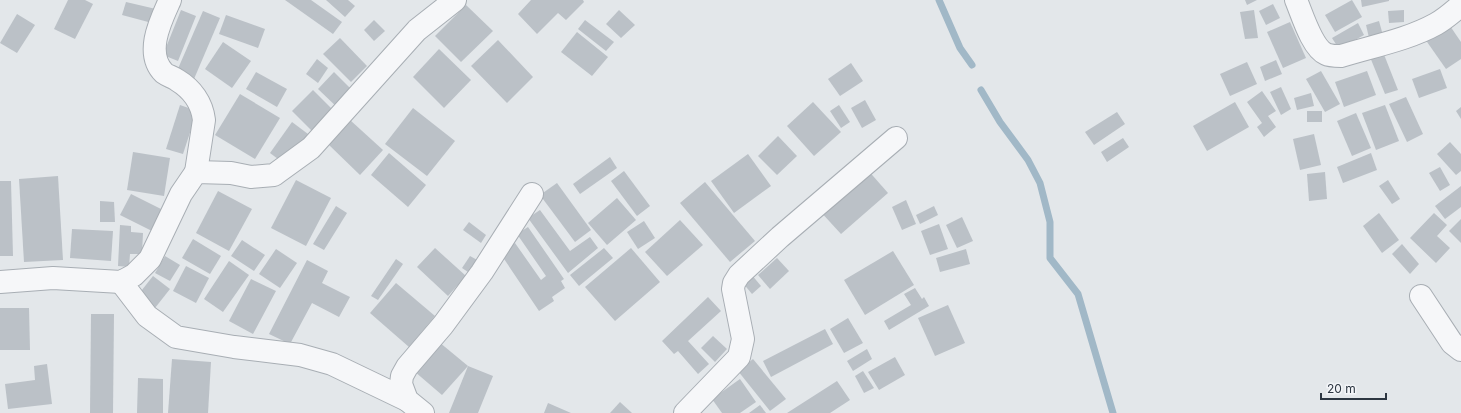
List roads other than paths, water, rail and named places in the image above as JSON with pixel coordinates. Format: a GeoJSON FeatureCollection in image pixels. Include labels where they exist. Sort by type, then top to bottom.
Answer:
{"type":"FeatureCollection","features":[{"type":"Feature","properties":{"kind":"street"},"geometry":{"type":"LineString","coordinates":[[0,282],[53,278],[121,282],[134,275],[150,259],[181,194],[192,175],[196,172],[204,120],[203,112],[195,96],[177,80],[164,72],[157,62],[155,52],[160,23],[170,0]]}},
{"type":"Feature","properties":{"kind":"street"},"geometry":{"type":"LineString","coordinates":[[196,172],[231,173],[251,178],[274,175],[312,148],[417,30],[456,0]]}},
{"type":"Feature","properties":{"kind":"street"},"geometry":{"type":"LineString","coordinates":[[1296,0],[1317,46],[1325,54],[1332,56],[1341,56],[1394,41],[1423,30],[1437,24],[1460,4]]}},
{"type":"Feature","properties":{"kind":"street"},"geometry":{"type":"LineString","coordinates":[[685,413],[739,357],[743,339],[733,289],[734,283],[739,275],[780,237],[896,138]]}},
{"type":"Feature","properties":{"kind":"street"},"geometry":{"type":"LineString","coordinates":[[415,407],[402,389],[401,381],[407,367],[443,325],[482,272],[532,194]]}},
{"type":"Feature","properties":{"kind":"street"},"geometry":{"type":"LineString","coordinates":[[121,282],[147,316],[176,337],[234,347],[300,355],[332,364],[415,407]]}},
{"type":"Feature","properties":{"kind":"street"},"geometry":{"type":"LineString","coordinates":[[1421,296],[1452,343],[1461,350]]}},
{"type":"Feature","properties":{"kind":"waterway"},"geometry":{"type":"LineString","coordinates":[[939,0],[960,48],[972,65]]}},
{"type":"Feature","properties":{"kind":"waterway"},"geometry":{"type":"LineString","coordinates":[[981,90],[1000,122],[1028,160],[1040,183],[1050,222],[1050,258],[1078,294],[1113,413]]}}]}
